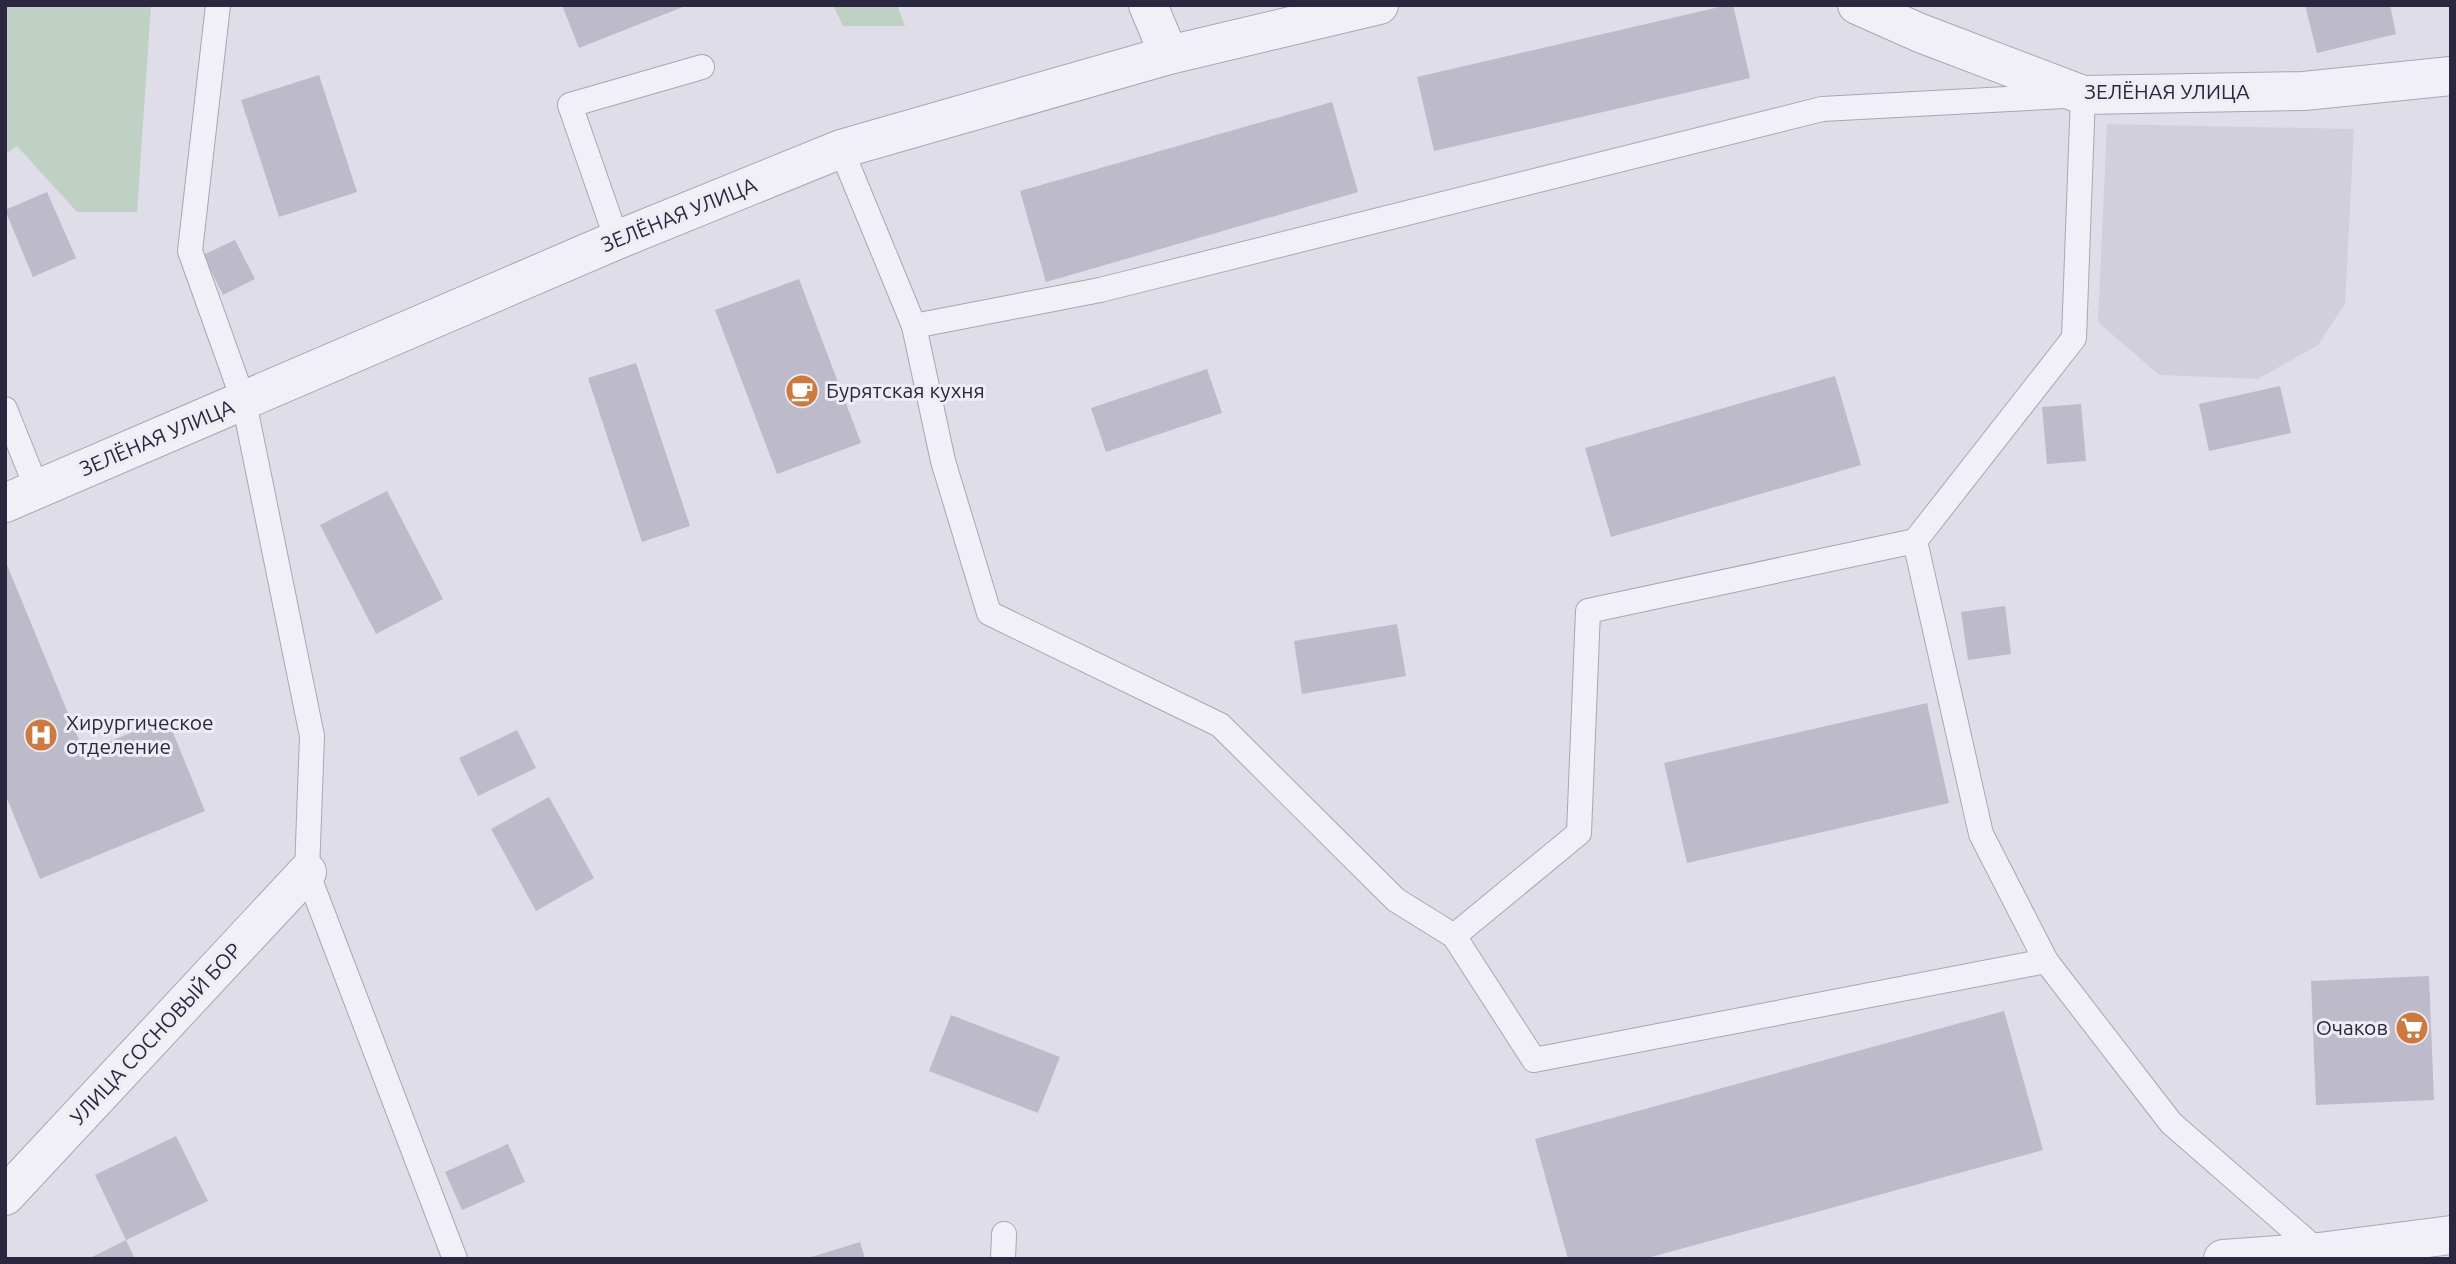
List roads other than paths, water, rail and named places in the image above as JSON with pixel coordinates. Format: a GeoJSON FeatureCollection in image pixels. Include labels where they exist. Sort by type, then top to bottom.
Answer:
{"type":"FeatureCollection","features":[{"type":"Feature","properties":{"kind":"street"},"geometry":{"type":"LineString","coordinates":[[1149,5],[1169,55]]}},
{"type":"Feature","properties":{"kind":"street","name":"ЗЕЛЁНАЯ УЛИЦА"},"geometry":{"type":"LineString","coordinates":[[21,496],[617,240],[841,149],[1169,55],[1379,5]]}},
{"type":"Feature","properties":{"kind":"street","name":"ЗЕЛЁНАЯ УЛИЦА"},"geometry":{"type":"LineString","coordinates":[[1857,5],[1920,33],[2083,95],[2304,91],[2451,76]]}},
{"type":"Feature","properties":{"kind":"street","name":"УЛИЦА СОСНОВЫЙ БОР"},"geometry":{"type":"LineString","coordinates":[[5,1196],[307,872]]}},
{"type":"Feature","properties":{"kind":"street"},"geometry":{"type":"LineString","coordinates":[[2223,1259],[2319,1252],[2451,1235]]}},
{"type":"Feature","properties":{"kind":"lane"},"geometry":{"type":"LineString","coordinates":[[218,5],[190,251],[244,402],[312,736],[307,872],[454,1259]]}},
{"type":"Feature","properties":{"kind":"lane"},"geometry":{"type":"LineString","coordinates":[[617,240],[570,105],[702,67]]}},
{"type":"Feature","properties":{"kind":"lane"},"geometry":{"type":"LineString","coordinates":[[914,326],[1100,290],[1822,108],[2083,95],[2074,338],[1915,541],[1588,611],[1579,833],[1454,936]]}},
{"type":"Feature","properties":{"kind":"lane"},"geometry":{"type":"LineString","coordinates":[[841,149],[914,326],[943,461],[989,613],[1220,725],[1396,900],[1454,936],[1534,1060],[2046,961]]}},
{"type":"Feature","properties":{"kind":"lane"},"geometry":{"type":"LineString","coordinates":[[5,409],[21,496]]}},
{"type":"Feature","properties":{"kind":"lane"},"geometry":{"type":"LineString","coordinates":[[1915,541],[1981,834],[2046,961],[2171,1123],[2319,1252]]}},
{"type":"Feature","properties":{"kind":"place","name":"Бурятская кухня"},"geometry":{"type":"Point","coordinates":[802,391]}},
{"type":"Feature","properties":{"kind":"place","name":"Хирургическое отделение"},"geometry":{"type":"Point","coordinates":[41,735]}},
{"type":"Feature","properties":{"kind":"place","name":"Очаков"},"geometry":{"type":"Point","coordinates":[2412,1028]}}]}
